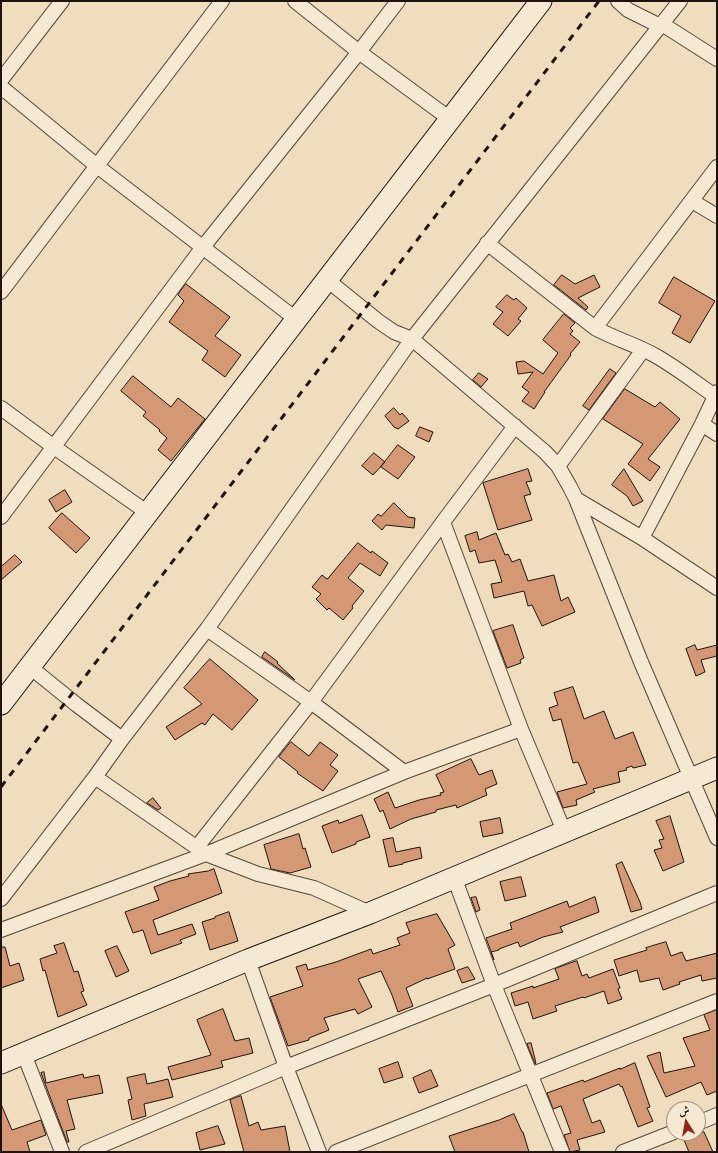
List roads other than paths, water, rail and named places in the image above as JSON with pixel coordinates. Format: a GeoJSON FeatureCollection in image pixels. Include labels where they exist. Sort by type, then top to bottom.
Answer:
{"type":"FeatureCollection","features":[{"type":"Feature","properties":{"kind":"main road"},"geometry":{"type":"LineString","coordinates":[[1,704],[541,1]]}},
{"type":"Feature","properties":{"kind":"main road"},"geometry":{"type":"LineString","coordinates":[[1,1063],[248,960],[370,913],[564,831],[692,780],[717,768]]}},
{"type":"Feature","properties":{"kind":"street"},"geometry":{"type":"LineString","coordinates":[[1,80],[62,1]]}},
{"type":"Feature","properties":{"kind":"street"},"geometry":{"type":"LineString","coordinates":[[1,292],[222,1]]}},
{"type":"Feature","properties":{"kind":"street"},"geometry":{"type":"LineString","coordinates":[[295,1],[359,52],[450,119]]}},
{"type":"Feature","properties":{"kind":"street"},"geometry":{"type":"LineString","coordinates":[[1,517],[203,247],[398,1]]}},
{"type":"Feature","properties":{"kind":"street"},"geometry":{"type":"LineString","coordinates":[[618,1],[628,10],[658,25],[662,24],[717,60]]}},
{"type":"Feature","properties":{"kind":"street"},"geometry":{"type":"LineString","coordinates":[[1,899],[207,629],[412,339],[680,1]]}},
{"type":"Feature","properties":{"kind":"street"},"geometry":{"type":"LineString","coordinates":[[1,87],[97,166],[296,319]]}},
{"type":"Feature","properties":{"kind":"street"},"geometry":{"type":"LineString","coordinates":[[595,328],[717,167]]}},
{"type":"Feature","properties":{"kind":"street"},"geometry":{"type":"LineString","coordinates":[[692,201],[717,216]]}},
{"type":"Feature","properties":{"kind":"street"},"geometry":{"type":"LineString","coordinates":[[487,243],[595,328],[657,356],[716,394],[702,424],[642,538]]}},
{"type":"Feature","properties":{"kind":"street"},"geometry":{"type":"LineString","coordinates":[[326,279],[378,321],[394,332],[412,339],[516,426],[558,466],[576,498],[641,662],[717,838]]}},
{"type":"Feature","properties":{"kind":"street"},"geometry":{"type":"LineString","coordinates":[[558,466],[644,350]]}},
{"type":"Feature","properties":{"kind":"street"},"geometry":{"type":"LineString","coordinates":[[1,408],[148,514]]}},
{"type":"Feature","properties":{"kind":"street"},"geometry":{"type":"LineString","coordinates":[[702,424],[717,434]]}},
{"type":"Feature","properties":{"kind":"street"},"geometry":{"type":"LineString","coordinates":[[202,850],[443,522],[516,426]]}},
{"type":"Feature","properties":{"kind":"street"},"geometry":{"type":"LineString","coordinates":[[576,498],[642,538],[717,588]]}},
{"type":"Feature","properties":{"kind":"street"},"geometry":{"type":"LineString","coordinates":[[443,522],[521,729],[564,831]]}},
{"type":"Feature","properties":{"kind":"street"},"geometry":{"type":"LineString","coordinates":[[207,629],[311,702],[404,772]]}},
{"type":"Feature","properties":{"kind":"street"},"geometry":{"type":"LineString","coordinates":[[30,667],[122,739]]}},
{"type":"Feature","properties":{"kind":"street"},"geometry":{"type":"LineString","coordinates":[[1,930],[202,850],[404,772],[521,729]]}},
{"type":"Feature","properties":{"kind":"street"},"geometry":{"type":"LineString","coordinates":[[95,777],[202,850],[258,874],[314,888],[370,913]]}},
{"type":"Feature","properties":{"kind":"street"},"geometry":{"type":"LineString","coordinates":[[454,877],[494,985],[562,1152]]}},
{"type":"Feature","properties":{"kind":"street"},"geometry":{"type":"LineString","coordinates":[[86,1152],[286,1067],[494,985],[717,893]]}},
{"type":"Feature","properties":{"kind":"street"},"geometry":{"type":"LineString","coordinates":[[248,960],[286,1067],[319,1152]]}},
{"type":"Feature","properties":{"kind":"street"},"geometry":{"type":"LineString","coordinates":[[336,1152],[717,1001]]}},
{"type":"Feature","properties":{"kind":"street"},"geometry":{"type":"LineString","coordinates":[[24,1054],[62,1152]]}},
{"type":"Feature","properties":{"kind":"street"},"geometry":{"type":"LineString","coordinates":[[706,1120],[717,1115]]}},
{"type":"Feature","properties":{"kind":"street"},"geometry":{"type":"LineString","coordinates":[[623,1152],[666,1135]]}},
{"type":"Feature","properties":{"kind":"railway"},"geometry":{"type":"LineString","coordinates":[[1,787],[599,1]]}}]}
